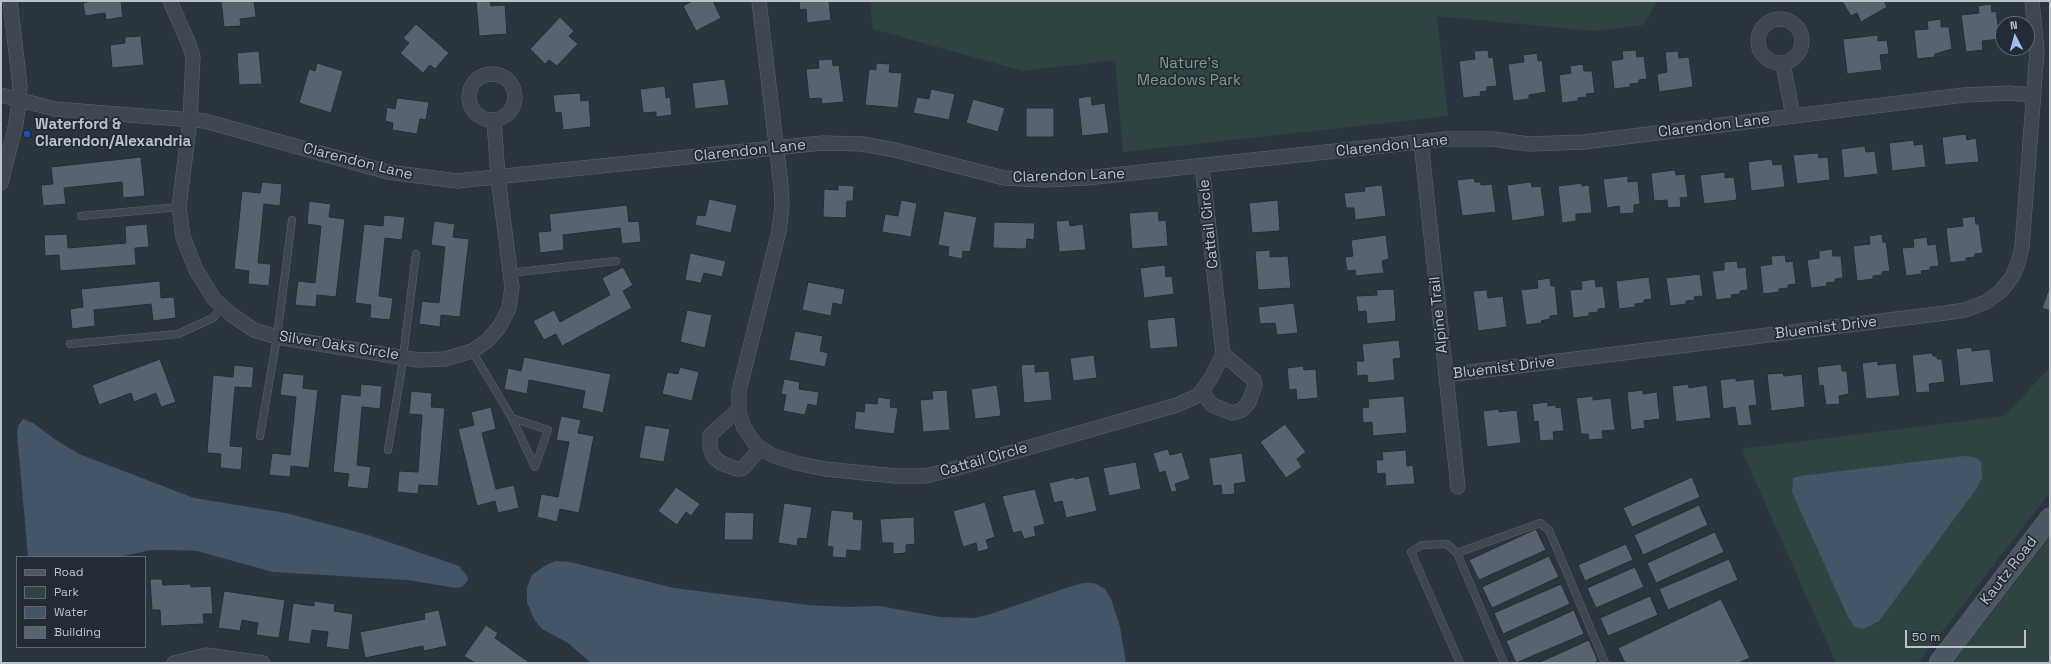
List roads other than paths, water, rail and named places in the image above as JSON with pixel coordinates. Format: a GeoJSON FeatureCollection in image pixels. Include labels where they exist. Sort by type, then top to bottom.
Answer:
{"type":"FeatureCollection","features":[{"type":"Feature","properties":{"kind":"street"},"geometry":{"type":"LineString","coordinates":[[1,180],[16,124],[20,86],[10,1]]}},
{"type":"Feature","properties":{"kind":"street","name":"Silver Oaks Circle"},"geometry":{"type":"LineString","coordinates":[[170,1],[189,44],[193,57],[190,120],[179,208],[183,237],[191,260],[202,280],[222,307],[254,330],[277,337],[418,360],[444,359],[472,351],[487,341],[500,326],[509,308],[512,287],[498,178],[494,120]]}},
{"type":"Feature","properties":{"kind":"street","name":"Cattail Circle"},"geometry":{"type":"LineString","coordinates":[[759,1],[782,199],[779,231],[739,391],[739,410],[744,428],[756,446],[772,455],[796,463],[895,476],[925,476],[1177,405],[1202,392]]}},
{"type":"Feature","properties":{"kind":"street","name":"Bluemist Drive"},"geometry":{"type":"LineString","coordinates":[[1446,375],[1945,313],[1966,310],[1986,302],[2001,291],[2012,277],[2018,263],[2022,247],[2037,51],[2032,1]]}},
{"type":"Feature","properties":{"kind":"street"},"geometry":{"type":"LineString","coordinates":[[1783,64],[1793,116]]}},
{"type":"Feature","properties":{"kind":"street","name":"Clarendon Lane"},"geometry":{"type":"LineString","coordinates":[[1,95],[55,109],[190,120],[220,124],[388,172],[457,181],[777,149],[822,143],[862,144],[895,150],[1004,178],[1035,180],[1086,178],[1470,138],[1530,144],[1584,142],[1964,95],[2009,93],[2033,95]]}},
{"type":"Feature","properties":{"kind":"street","name":"Alpine Trail"},"geometry":{"type":"LineString","coordinates":[[1421,142],[1458,487]]}},
{"type":"Feature","properties":{"kind":"street","name":"Cattail Circle"},"geometry":{"type":"LineString","coordinates":[[1202,166],[1223,354]]}},
{"type":"Feature","properties":{"kind":"street"},"geometry":{"type":"LineString","coordinates":[[1223,354],[1254,380],[1255,385],[1249,402],[1242,410],[1232,413],[1212,405],[1202,392],[1223,354]]}},
{"type":"Feature","properties":{"kind":"street"},"geometry":{"type":"LineString","coordinates":[[739,410],[710,435],[710,447],[713,456],[721,463],[737,469],[743,468],[761,448]]}},
{"type":"Feature","properties":{"kind":"street","name":"Kautz Road"},"geometry":{"type":"LineString","coordinates":[[1939,663],[2050,518]]}},
{"type":"Feature","properties":{"kind":"street"},"geometry":{"type":"LineString","coordinates":[[174,663],[206,655],[263,663]]}},
{"type":"Feature","properties":{"kind":"lane"},"geometry":{"type":"LineString","coordinates":[[82,216],[179,208]]}},
{"type":"Feature","properties":{"kind":"lane"},"geometry":{"type":"LineString","coordinates":[[260,436],[277,337],[292,220]]}},
{"type":"Feature","properties":{"kind":"lane"},"geometry":{"type":"LineString","coordinates":[[388,450],[403,357],[416,254]]}},
{"type":"Feature","properties":{"kind":"lane"},"geometry":{"type":"LineString","coordinates":[[510,273],[616,261]]}},
{"type":"Feature","properties":{"kind":"lane"},"geometry":{"type":"LineString","coordinates":[[70,344],[178,334],[213,318],[222,307]]}},
{"type":"Feature","properties":{"kind":"lane"},"geometry":{"type":"LineString","coordinates":[[472,351],[512,418],[535,467],[548,430],[512,418]]}},
{"type":"Feature","properties":{"kind":"lane"},"geometry":{"type":"LineString","coordinates":[[1457,553],[1540,523],[1549,530],[1605,663]]}},
{"type":"Feature","properties":{"kind":"lane"},"geometry":{"type":"LineString","coordinates":[[1460,663],[1411,552],[1422,545],[1447,544],[1457,553],[1504,663]]}},
{"type":"Feature","properties":{"kind":"water"},"geometry":{"type":"Polygon","coordinates":[[[23,419],[33,423],[56,440],[79,454],[194,498],[286,513],[368,535],[459,566],[467,576],[468,580],[462,587],[456,588],[408,580],[273,572],[197,551],[151,550],[123,556],[28,556],[17,433],[18,426],[23,419]]]}},
{"type":"Feature","properties":{"kind":"water"},"geometry":{"type":"Polygon","coordinates":[[[1964,456],[1974,457],[1981,462],[1982,478],[1977,488],[1879,621],[1863,629],[1855,627],[1848,617],[1792,492],[1793,478],[1964,456]]]}},
{"type":"Feature","properties":{"kind":"water"},"geometry":{"type":"Polygon","coordinates":[[[556,561],[570,562],[674,588],[808,605],[849,607],[879,606],[940,617],[973,618],[988,615],[1069,587],[1083,583],[1094,583],[1105,589],[1111,599],[1120,627],[1126,663],[591,663],[568,643],[542,629],[534,619],[527,602],[527,588],[532,575],[546,565],[556,561]]]}},
{"type":"Feature","properties":{"kind":"place","name":"Waterford & Clarendon/Alexandria"},"geometry":{"type":"Point","coordinates":[27,134]}},
{"type":"Feature","properties":{"kind":"park label","name":"Nature's Meadows Park"},"geometry":{"type":"Point","coordinates":[1189,72]}}]}
